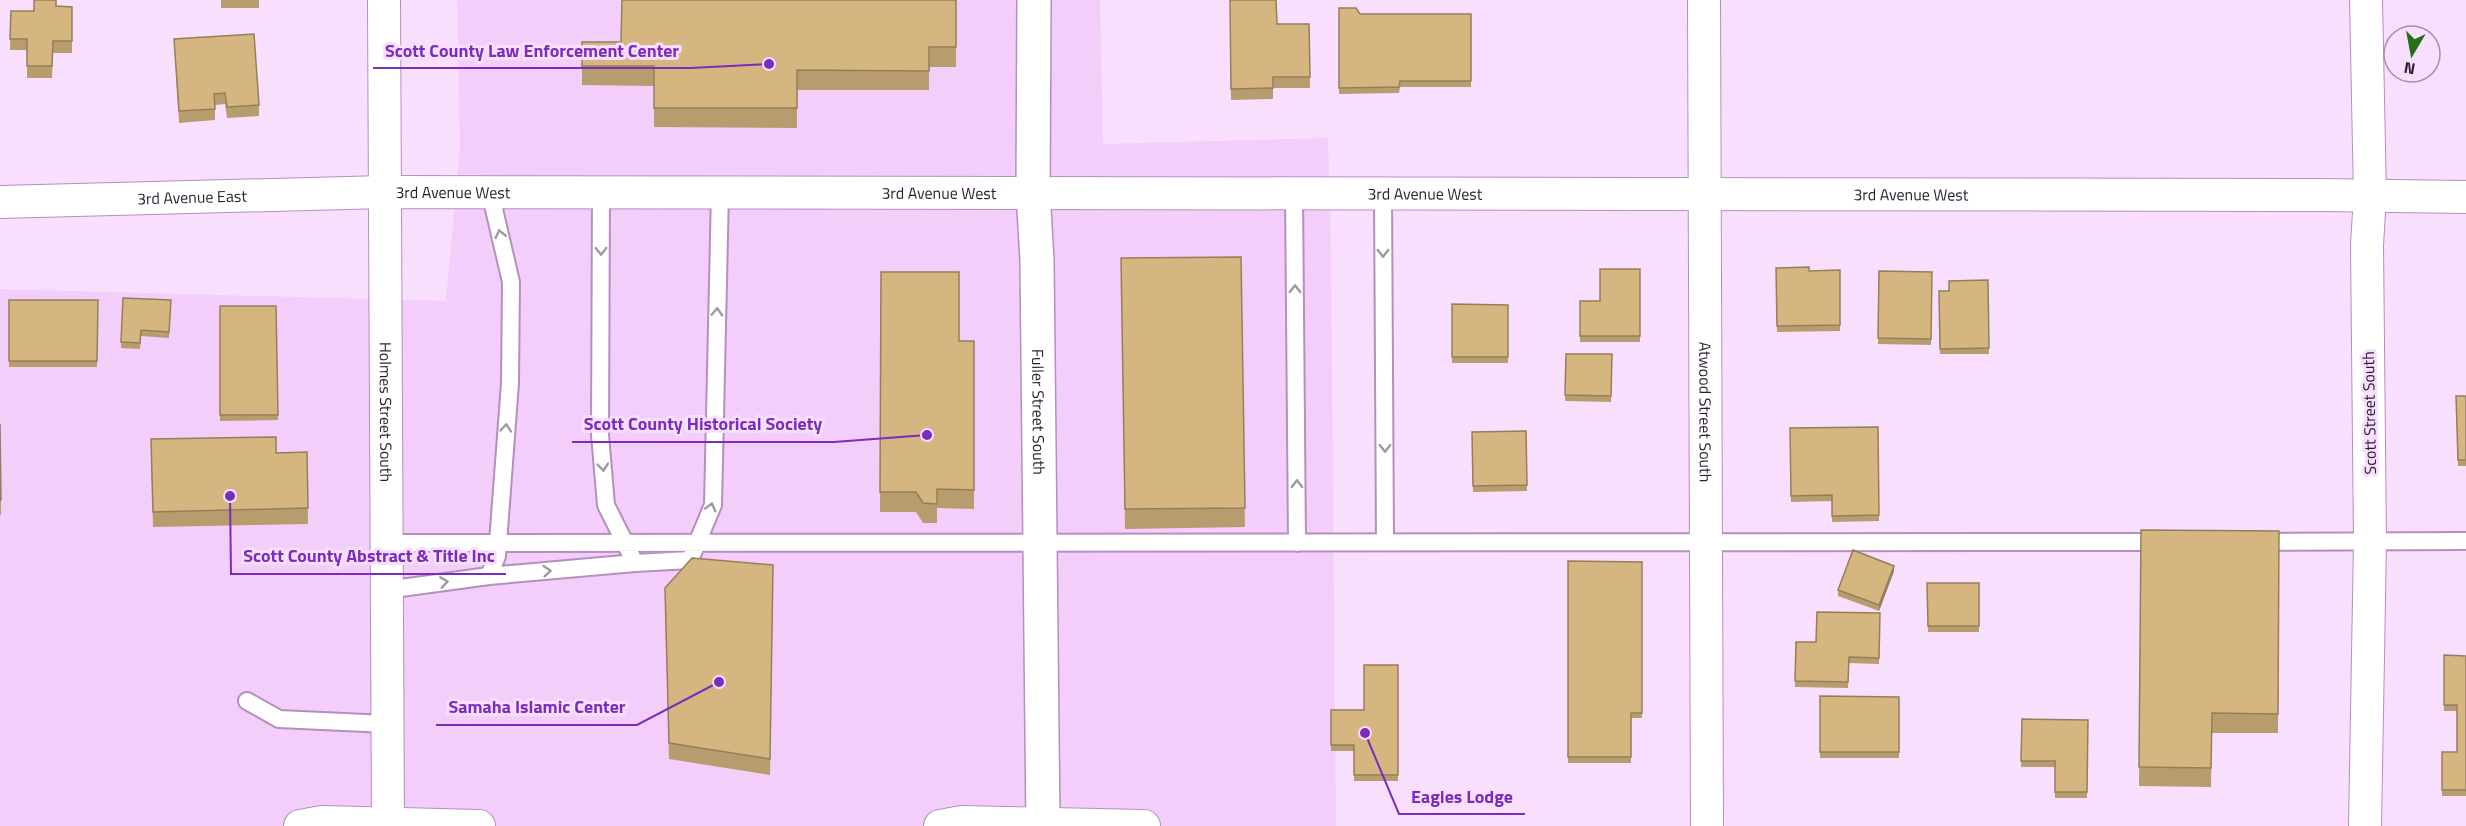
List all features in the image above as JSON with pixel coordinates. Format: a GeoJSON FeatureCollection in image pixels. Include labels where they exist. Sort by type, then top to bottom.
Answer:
{"type":"FeatureCollection","features":[{"type":"Feature","properties":{"kind":"street","name":"Holmes Street South"},"geometry":{"type":"LineString","coordinates":[[384,0],[388,825]]}},
{"type":"Feature","properties":{"kind":"street","name":"Fuller Street South"},"geometry":{"type":"LineString","coordinates":[[1034,0],[1033,192],[1037,260],[1043,825]]}},
{"type":"Feature","properties":{"kind":"street","name":"Atwood Street South"},"geometry":{"type":"LineString","coordinates":[[1704,0],[1707,826]]}},
{"type":"Feature","properties":{"kind":"street","name":"Scott Street South"},"geometry":{"type":"LineString","coordinates":[[2365,826],[2370,542],[2367,245],[2370,196],[2366,0]]}},
{"type":"Feature","properties":{"kind":"street","name":"3rd Avenue West"},"geometry":{"type":"LineString","coordinates":[[384,192],[2466,197]]}},
{"type":"Feature","properties":{"kind":"street","name":"3rd Avenue East"},"geometry":{"type":"LineString","coordinates":[[0,202],[384,192]]}},
{"type":"Feature","properties":{"kind":"street"},"geometry":{"type":"LineString","coordinates":[[300,826],[322,822],[479,826]]}},
{"type":"Feature","properties":{"kind":"street"},"geometry":{"type":"LineString","coordinates":[[939,826],[962,822],[1144,826]]}},
{"type":"Feature","properties":{"kind":"lane"},"geometry":{"type":"LineString","coordinates":[[489,576],[496,556],[510,383],[511,282],[490,192]]}},
{"type":"Feature","properties":{"kind":"lane"},"geometry":{"type":"LineString","coordinates":[[386,590],[489,576],[690,560],[713,505],[720,192]]}},
{"type":"Feature","properties":{"kind":"lane"},"geometry":{"type":"LineString","coordinates":[[602,193],[600,435],[606,505],[635,564]]}},
{"type":"Feature","properties":{"kind":"lane"},"geometry":{"type":"LineString","coordinates":[[1294,194],[1297,543]]}},
{"type":"Feature","properties":{"kind":"lane"},"geometry":{"type":"LineString","coordinates":[[1383,194],[1385,542]]}},
{"type":"Feature","properties":{"kind":"lane"},"geometry":{"type":"LineString","coordinates":[[386,543],[2180,542]]}},
{"type":"Feature","properties":{"kind":"lane"},"geometry":{"type":"LineString","coordinates":[[2239,542],[2466,542]]}},
{"type":"Feature","properties":{"kind":"lane"},"geometry":{"type":"LineString","coordinates":[[246,701],[279,719],[387,724]]}},
{"type":"Feature","properties":{"kind":"shaded area"},"geometry":{"type":"Polygon","coordinates":[[[457,0],[1100,0],[1103,144],[1328,138],[1336,826],[0,826],[0,289],[446,301],[460,148],[457,0]]]}},
{"type":"Feature","properties":{"kind":"building"},"geometry":{"type":"Polygon","coordinates":[[[34,0],[56,0],[56,6],[72,7],[72,41],[53,41],[52,66],[27,66],[27,39],[10,39],[11,11],[34,11],[34,0]]]}},
{"type":"Feature","properties":{"kind":"building"},"geometry":{"type":"Polygon","coordinates":[[[622,0],[956,0],[956,47],[929,47],[929,71],[797,70],[797,108],[654,108],[654,66],[582,66],[582,42],[621,42],[622,0]]]}},
{"type":"Feature","properties":{"kind":"building"},"geometry":{"type":"Polygon","coordinates":[[[1230,0],[1276,0],[1277,24],[1309,24],[1310,77],[1273,77],[1273,88],[1231,89],[1230,0]]]}},
{"type":"Feature","properties":{"kind":"building"},"geometry":{"type":"Polygon","coordinates":[[[1339,8],[1356,8],[1360,14],[1471,14],[1471,81],[1400,81],[1399,87],[1339,88],[1339,8]]]}},
{"type":"Feature","properties":{"kind":"building"},"geometry":{"type":"Polygon","coordinates":[[[254,34],[259,105],[227,107],[225,93],[214,94],[215,109],[179,111],[174,39],[254,34]]]}},
{"type":"Feature","properties":{"kind":"building"},"geometry":{"type":"Polygon","coordinates":[[[1241,257],[1245,508],[1125,509],[1121,258],[1241,257]]]}},
{"type":"Feature","properties":{"kind":"building"},"geometry":{"type":"Polygon","coordinates":[[[1809,267],[1809,271],[1840,270],[1840,325],[1777,326],[1776,268],[1809,267]]]}},
{"type":"Feature","properties":{"kind":"building"},"geometry":{"type":"Polygon","coordinates":[[[1600,269],[1640,269],[1640,336],[1580,336],[1580,301],[1600,301],[1600,269]]]}},
{"type":"Feature","properties":{"kind":"building"},"geometry":{"type":"Polygon","coordinates":[[[1879,271],[1932,272],[1931,339],[1878,338],[1879,271]]]}},
{"type":"Feature","properties":{"kind":"building"},"geometry":{"type":"Polygon","coordinates":[[[881,272],[959,272],[959,341],[974,341],[974,490],[937,489],[937,504],[923,503],[916,492],[880,492],[881,272]]]}},
{"type":"Feature","properties":{"kind":"building"},"geometry":{"type":"Polygon","coordinates":[[[1988,280],[1989,348],[1940,349],[1939,291],[1949,291],[1949,281],[1988,280]]]}},
{"type":"Feature","properties":{"kind":"building"},"geometry":{"type":"Polygon","coordinates":[[[123,298],[171,300],[169,332],[141,330],[140,343],[121,342],[123,298]]]}},
{"type":"Feature","properties":{"kind":"building"},"geometry":{"type":"Polygon","coordinates":[[[9,300],[98,300],[97,361],[9,361],[9,300]]]}},
{"type":"Feature","properties":{"kind":"building"},"geometry":{"type":"Polygon","coordinates":[[[1452,304],[1508,305],[1508,357],[1452,357],[1452,304]]]}},
{"type":"Feature","properties":{"kind":"building"},"geometry":{"type":"Polygon","coordinates":[[[220,306],[276,306],[278,415],[220,415],[220,306]]]}},
{"type":"Feature","properties":{"kind":"building"},"geometry":{"type":"Polygon","coordinates":[[[1566,354],[1612,354],[1611,396],[1565,395],[1566,354]]]}},
{"type":"Feature","properties":{"kind":"building"},"geometry":{"type":"Polygon","coordinates":[[[2456,396],[2466,396],[2466,460],[2458,460],[2456,396]]]}},
{"type":"Feature","properties":{"kind":"building"},"geometry":{"type":"Polygon","coordinates":[[[0,424],[1,500],[0,500],[0,424]]]}},
{"type":"Feature","properties":{"kind":"building"},"geometry":{"type":"Polygon","coordinates":[[[1878,427],[1879,515],[1832,516],[1832,495],[1791,496],[1790,428],[1878,427]]]}},
{"type":"Feature","properties":{"kind":"building"},"geometry":{"type":"Polygon","coordinates":[[[1526,431],[1527,485],[1473,486],[1472,432],[1526,431]]]}},
{"type":"Feature","properties":{"kind":"building"},"geometry":{"type":"Polygon","coordinates":[[[276,437],[276,453],[307,452],[308,508],[153,512],[151,439],[276,437]]]}},
{"type":"Feature","properties":{"kind":"building"},"geometry":{"type":"Polygon","coordinates":[[[2141,530],[2279,531],[2278,714],[2212,713],[2211,768],[2139,767],[2141,530]]]}},
{"type":"Feature","properties":{"kind":"building"},"geometry":{"type":"Polygon","coordinates":[[[1853,550],[1894,566],[1879,605],[1838,590],[1853,550]]]}},
{"type":"Feature","properties":{"kind":"building"},"geometry":{"type":"Polygon","coordinates":[[[692,558],[773,565],[770,759],[669,743],[665,588],[692,558]]]}},
{"type":"Feature","properties":{"kind":"building"},"geometry":{"type":"Polygon","coordinates":[[[1568,561],[1642,562],[1642,713],[1631,713],[1631,757],[1568,757],[1568,561]]]}},
{"type":"Feature","properties":{"kind":"building"},"geometry":{"type":"Polygon","coordinates":[[[1927,583],[1979,583],[1979,626],[1928,626],[1927,583]]]}},
{"type":"Feature","properties":{"kind":"building"},"geometry":{"type":"Polygon","coordinates":[[[1817,612],[1880,613],[1879,658],[1849,657],[1848,682],[1795,681],[1796,642],[1816,642],[1817,612]]]}},
{"type":"Feature","properties":{"kind":"building"},"geometry":{"type":"Polygon","coordinates":[[[2444,655],[2466,656],[2466,790],[2442,790],[2442,752],[2457,752],[2457,705],[2444,705],[2444,655]]]}},
{"type":"Feature","properties":{"kind":"building"},"geometry":{"type":"Polygon","coordinates":[[[1364,665],[1398,665],[1398,775],[1354,775],[1354,745],[1331,745],[1331,710],[1364,710],[1364,665]]]}},
{"type":"Feature","properties":{"kind":"building"},"geometry":{"type":"Polygon","coordinates":[[[1820,696],[1899,697],[1899,752],[1820,752],[1820,696]]]}},
{"type":"Feature","properties":{"kind":"building"},"geometry":{"type":"Polygon","coordinates":[[[2022,719],[2088,720],[2087,792],[2055,792],[2055,761],[2021,761],[2022,719]]]}},
{"type":"Feature","properties":{"kind":"place","name":"Scott County Law Enforcement Center"},"geometry":{"type":"Point","coordinates":[769,64]}},
{"type":"Feature","properties":{"kind":"place","name":"Scott County Historical Society"},"geometry":{"type":"Point","coordinates":[927,435]}},
{"type":"Feature","properties":{"kind":"place","name":"Scott County Abstract & Title Inc"},"geometry":{"type":"Point","coordinates":[230,496]}},
{"type":"Feature","properties":{"kind":"place","name":"Samaha Islamic Center"},"geometry":{"type":"Point","coordinates":[719,682]}},
{"type":"Feature","properties":{"kind":"place","name":"Eagles Lodge"},"geometry":{"type":"Point","coordinates":[1365,733]}}]}
